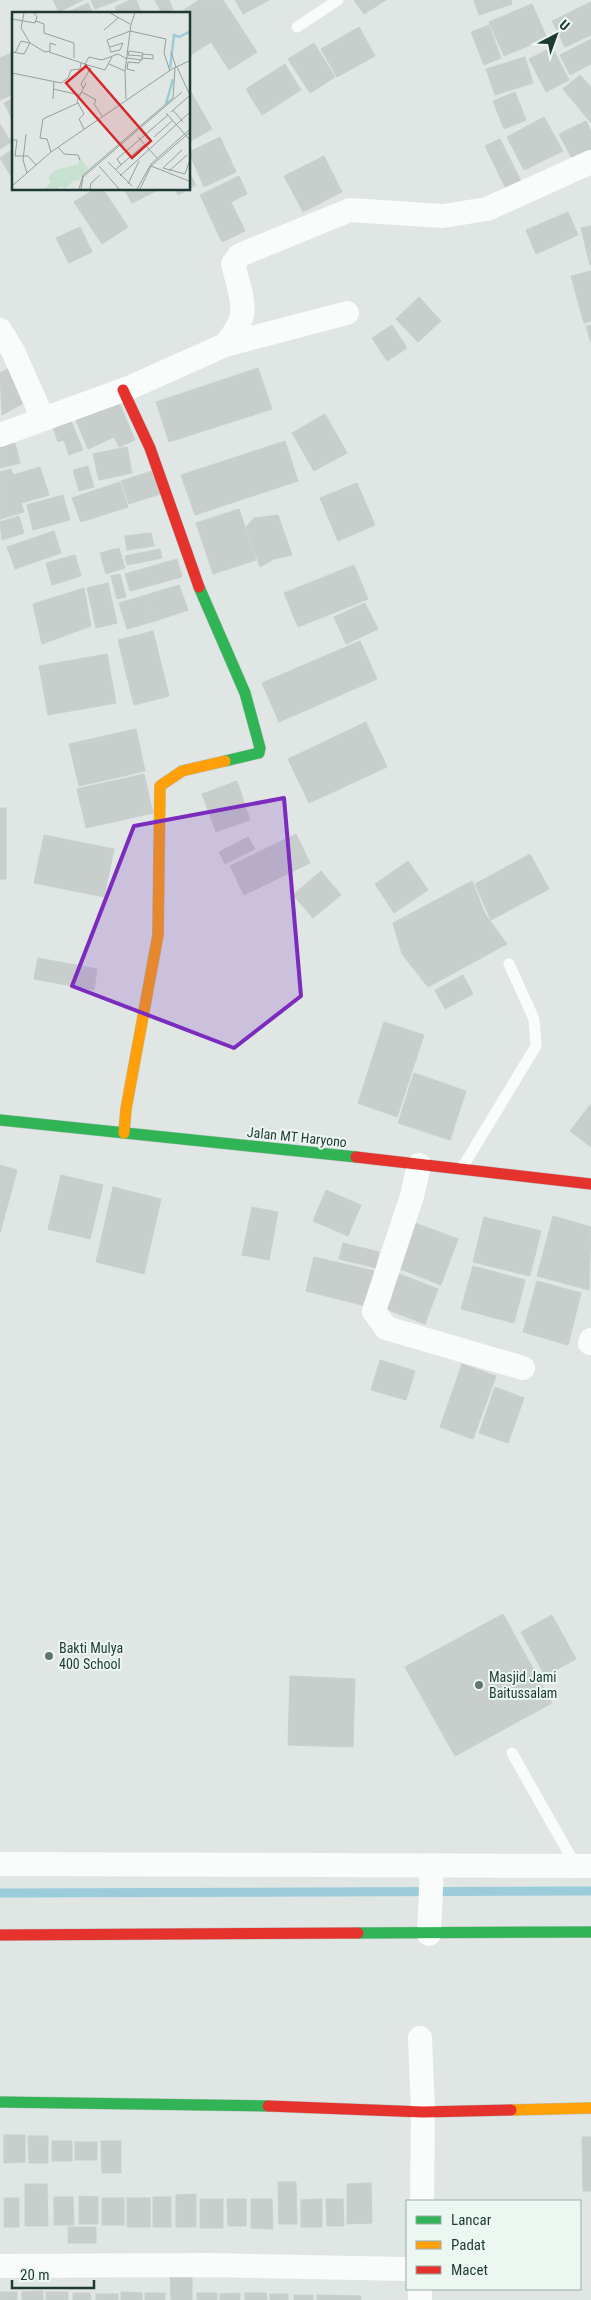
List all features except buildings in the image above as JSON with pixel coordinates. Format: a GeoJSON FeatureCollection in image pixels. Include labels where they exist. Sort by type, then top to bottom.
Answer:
{"type":"FeatureCollection","features":[{"type":"Feature","properties":{"kind":"street"},"geometry":{"type":"LineString","coordinates":[[225,345],[238,330],[244,312],[233,264],[239,256],[247,252],[350,210],[443,216],[487,209],[591,162]]}},
{"type":"Feature","properties":{"kind":"street"},"geometry":{"type":"LineString","coordinates":[[0,435],[123,390],[225,345],[347,313]]}},
{"type":"Feature","properties":{"kind":"street"},"geometry":{"type":"LineString","coordinates":[[0,330],[13,352],[42,419]]}},
{"type":"Feature","properties":{"kind":"street"},"geometry":{"type":"LineString","coordinates":[[123,390],[150,448],[202,596],[245,693],[260,748],[259,753],[182,771],[160,786],[158,935],[126,1109],[124,1133]]}},
{"type":"Feature","properties":{"kind":"street","name":"Jalan MT Haryono"},"geometry":{"type":"LineString","coordinates":[[0,1120],[462,1168],[591,1184]]}},
{"type":"Feature","properties":{"kind":"street"},"geometry":{"type":"LineString","coordinates":[[420,1165],[412,1196],[374,1312],[386,1328],[523,1368]]}},
{"type":"Feature","properties":{"kind":"street"},"geometry":{"type":"LineString","coordinates":[[0,1864],[432,1872],[583,1866]]}},
{"type":"Feature","properties":{"kind":"street"},"geometry":{"type":"LineString","coordinates":[[430,1923],[432,1872]]}},
{"type":"Feature","properties":{"kind":"street"},"geometry":{"type":"LineString","coordinates":[[0,1934],[430,1923],[591,1932]]}},
{"type":"Feature","properties":{"kind":"street"},"geometry":{"type":"LineString","coordinates":[[420,2038],[423,2112],[422,2200]]}},
{"type":"Feature","properties":{"kind":"street"},"geometry":{"type":"LineString","coordinates":[[0,2102],[306,2107],[423,2112],[591,2108]]}},
{"type":"Feature","properties":{"kind":"street"},"geometry":{"type":"LineString","coordinates":[[0,2266],[210,2265],[406,2269]]}},
{"type":"Feature","properties":{"kind":"lane"},"geometry":{"type":"LineString","coordinates":[[297,27],[338,0]]}},
{"type":"Feature","properties":{"kind":"lane"},"geometry":{"type":"LineString","coordinates":[[462,1168],[536,1046],[534,1019],[509,964]]}},
{"type":"Feature","properties":{"kind":"lane"},"geometry":{"type":"LineString","coordinates":[[512,1753],[583,1866]]}},
{"type":"Feature","properties":{"kind":"highlighted area"},"geometry":{"type":"Polygon","coordinates":[[[284,798],[301,996],[234,1048],[72,986],[134,826],[284,798]]]}},
{"type":"Feature","properties":{"kind":"waterway"},"geometry":{"type":"LineString","coordinates":[[0,1893],[591,1891]]}},
{"type":"Feature","properties":{"kind":"traffic: fast"},"geometry":{"type":"LineString","coordinates":[[199,587],[245,693],[260,748],[259,753],[225,761]]}},
{"type":"Feature","properties":{"kind":"traffic: fast"},"geometry":{"type":"LineString","coordinates":[[0,1120],[356,1157]]}},
{"type":"Feature","properties":{"kind":"traffic: fast"},"geometry":{"type":"LineString","coordinates":[[358,1933],[591,1932]]}},
{"type":"Feature","properties":{"kind":"traffic: fast"},"geometry":{"type":"LineString","coordinates":[[0,2102],[268,2106]]}},
{"type":"Feature","properties":{"kind":"traffic: slow"},"geometry":{"type":"LineString","coordinates":[[124,1133],[126,1109],[158,935],[160,786],[182,771],[225,761]]}},
{"type":"Feature","properties":{"kind":"traffic: slow"},"geometry":{"type":"LineString","coordinates":[[511,2110],[591,2108]]}},
{"type":"Feature","properties":{"kind":"traffic: jam"},"geometry":{"type":"LineString","coordinates":[[123,390],[150,448],[199,587]]}},
{"type":"Feature","properties":{"kind":"traffic: jam"},"geometry":{"type":"LineString","coordinates":[[356,1157],[591,1184]]}},
{"type":"Feature","properties":{"kind":"traffic: jam"},"geometry":{"type":"LineString","coordinates":[[0,1935],[358,1933]]}},
{"type":"Feature","properties":{"kind":"traffic: jam"},"geometry":{"type":"LineString","coordinates":[[268,2106],[423,2112],[511,2110]]}},
{"type":"Feature","properties":{"kind":"place","name":"Bakti Mulya 400 School"},"geometry":{"type":"Point","coordinates":[49,1656]}},
{"type":"Feature","properties":{"kind":"place","name":"Masjid Jami Baitussalam"},"geometry":{"type":"Point","coordinates":[479,1685]}}]}
